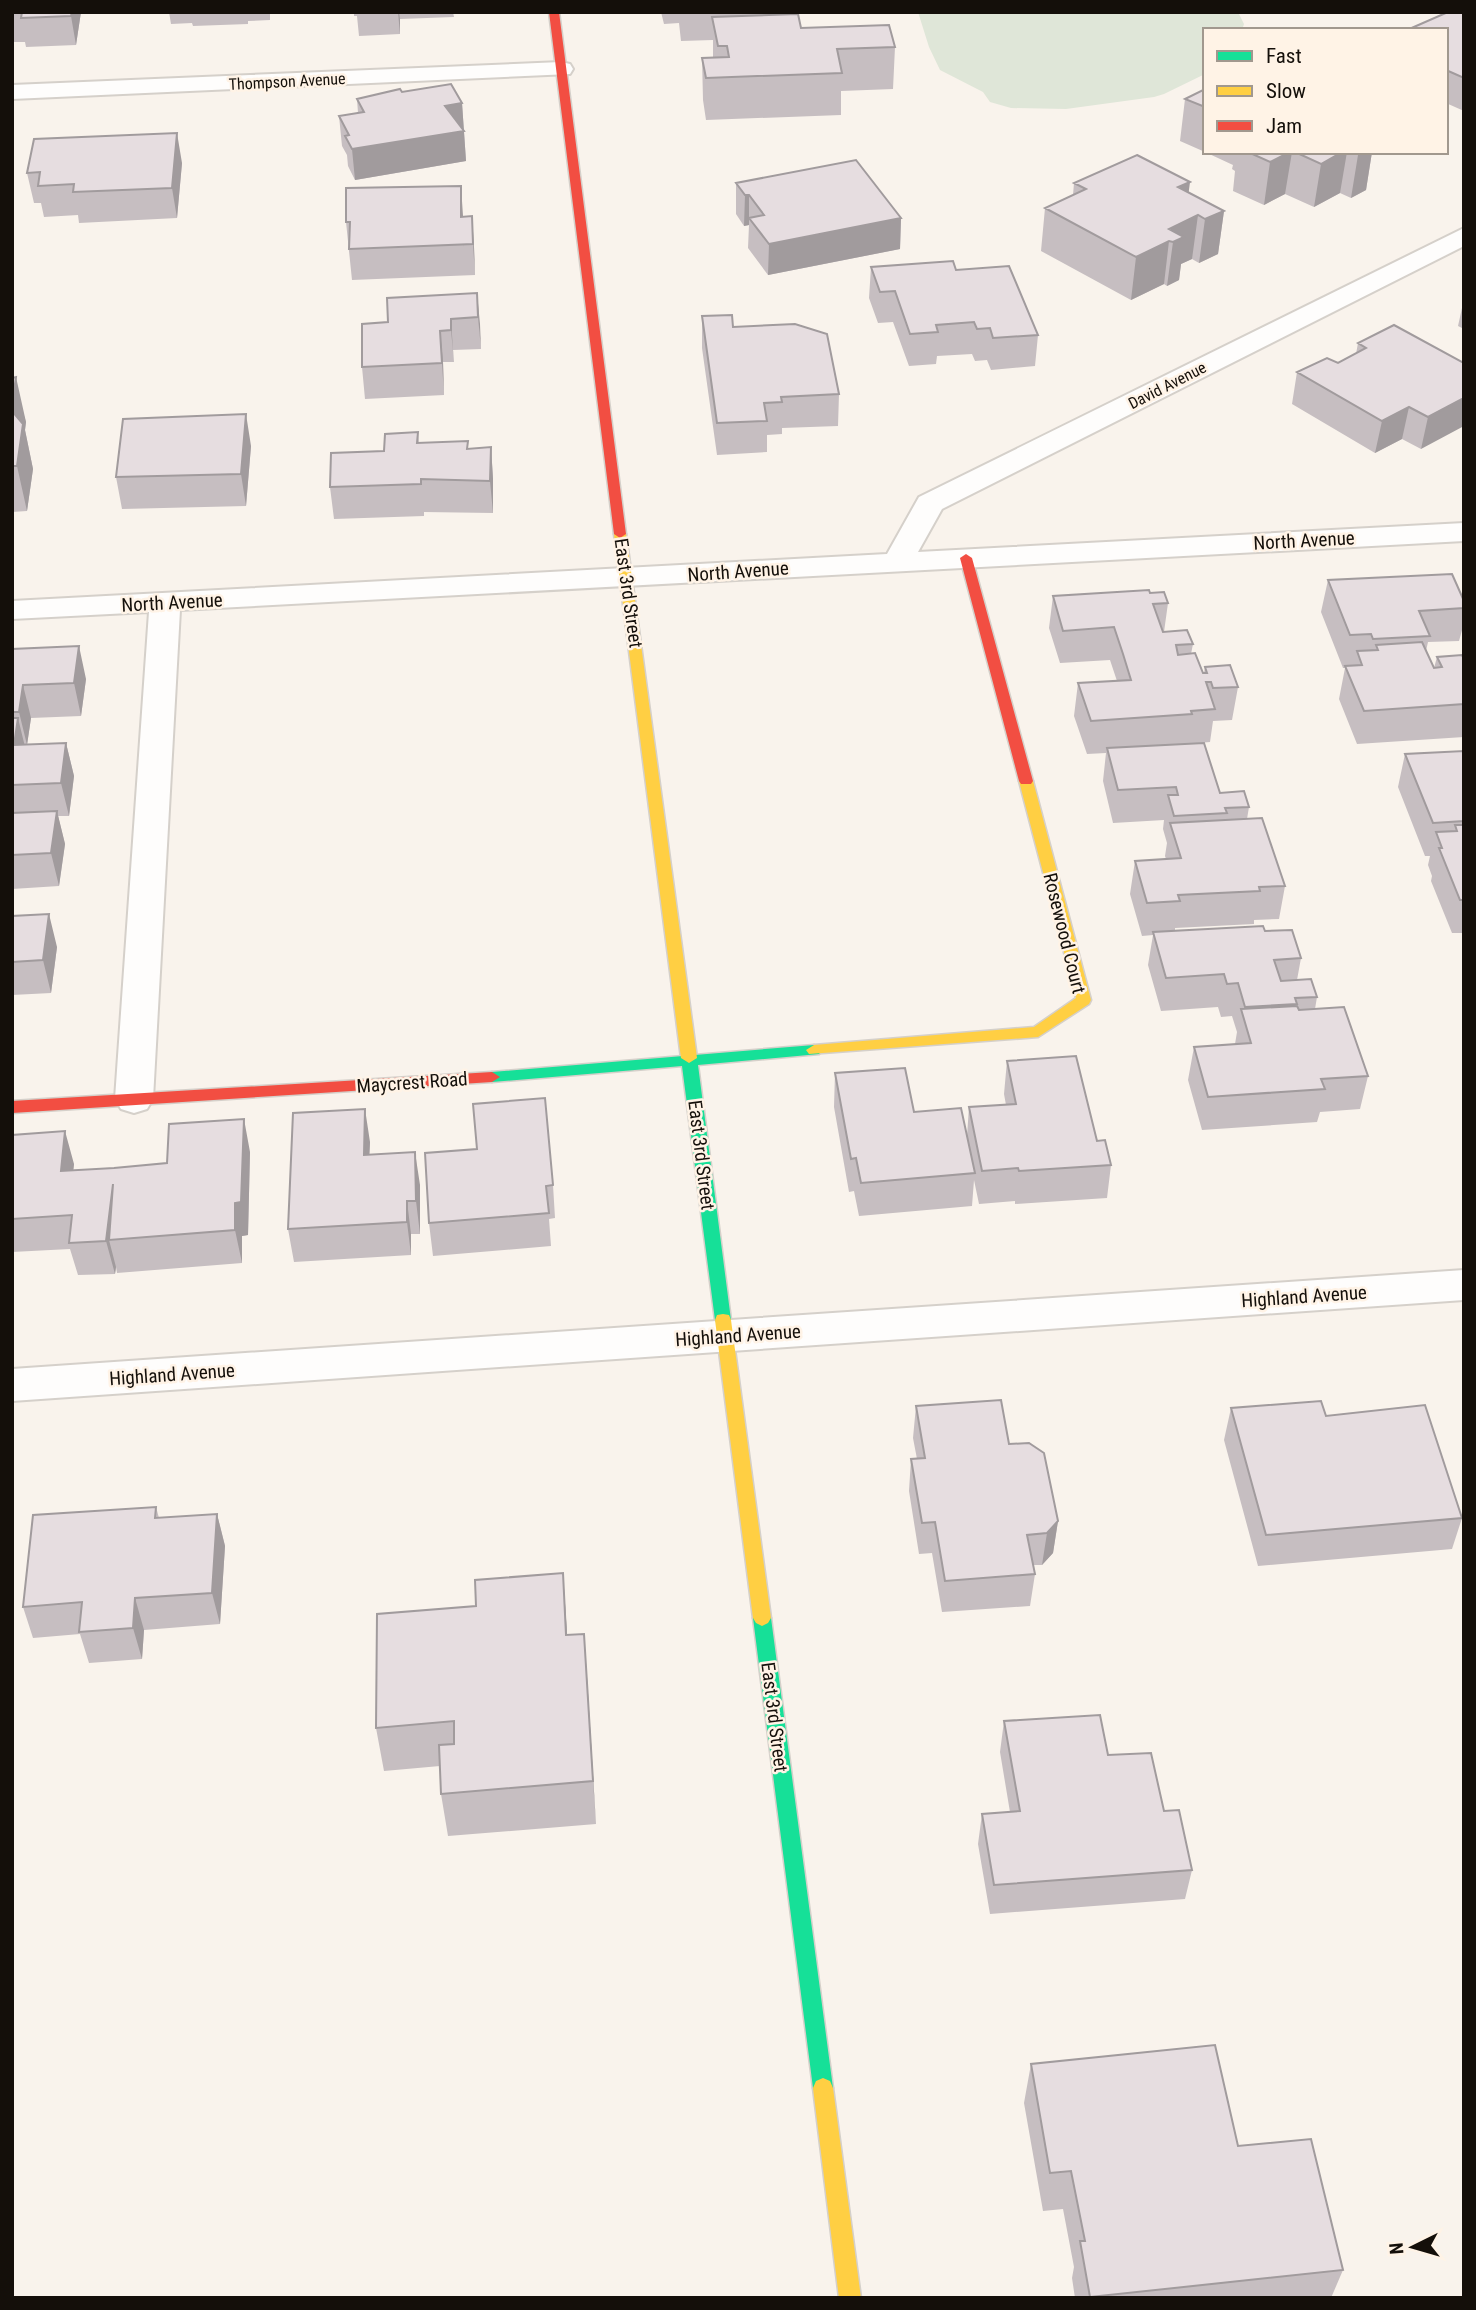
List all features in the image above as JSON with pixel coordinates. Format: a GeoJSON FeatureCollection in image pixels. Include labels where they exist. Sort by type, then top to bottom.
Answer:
{"type":"FeatureCollection","features":[{"type":"Feature","properties":{"kind":"street","name":"East 3rd Street"},"geometry":{"type":"LineString","coordinates":[[554,12],[611,471],[850,2298]]}},
{"type":"Feature","properties":{"kind":"street","name":"Thompson Avenue"},"geometry":{"type":"LineString","coordinates":[[12,92],[561,69]]}},
{"type":"Feature","properties":{"kind":"street","name":"David Avenue"},"geometry":{"type":"LineString","coordinates":[[898,561],[930,503],[1464,236]]}},
{"type":"Feature","properties":{"kind":"street","name":"North Avenue"},"geometry":{"type":"LineString","coordinates":[[12,610],[1464,532]]}},
{"type":"Feature","properties":{"kind":"street","name":"Rosewood Court"},"geometry":{"type":"LineString","coordinates":[[690,1061],[1038,1031],[1084,1000],[966,558]]}},
{"type":"Feature","properties":{"kind":"street"},"geometry":{"type":"LineString","coordinates":[[134,1099],[165,603]]}},
{"type":"Feature","properties":{"kind":"street","name":"Maycrest Road"},"geometry":{"type":"LineString","coordinates":[[12,1107],[467,1079],[690,1061]]}},
{"type":"Feature","properties":{"kind":"street","name":"Highland Avenue"},"geometry":{"type":"LineString","coordinates":[[12,1385],[1464,1285]]}},
{"type":"Feature","properties":{"kind":"shaded area"},"geometry":{"type":"Polygon","coordinates":[[[918,12],[1238,12],[1244,24],[1243,28],[1203,28],[1203,75],[1164,94],[1066,109],[1011,108],[990,102],[983,92],[940,70],[929,47],[918,12]]]}},
{"type":"Feature","properties":{"kind":"building"},"geometry":{"type":"Polygon","coordinates":[[[22,12],[72,12],[71,16],[21,18],[22,12]]]}},
{"type":"Feature","properties":{"kind":"building"},"geometry":{"type":"Polygon","coordinates":[[[1448,12],[1464,12],[1464,78],[1448,71],[1448,28],[1412,28],[1448,12]]]}},
{"type":"Feature","properties":{"kind":"building"},"geometry":{"type":"Polygon","coordinates":[[[798,14],[801,28],[889,25],[895,47],[837,49],[842,73],[706,78],[702,58],[729,57],[727,46],[718,46],[712,17],[798,14]]]}},
{"type":"Feature","properties":{"kind":"building"},"geometry":{"type":"Polygon","coordinates":[[[451,84],[462,103],[445,106],[464,131],[352,149],[345,136],[349,135],[339,116],[364,112],[357,99],[400,89],[402,92],[451,84]]]}},
{"type":"Feature","properties":{"kind":"building"},"geometry":{"type":"Polygon","coordinates":[[[1203,90],[1203,106],[1185,99],[1203,90]]]}},
{"type":"Feature","properties":{"kind":"building"},"geometry":{"type":"Polygon","coordinates":[[[177,133],[172,188],[73,192],[74,184],[38,186],[40,172],[27,173],[34,139],[177,133]]]}},
{"type":"Feature","properties":{"kind":"building"},"geometry":{"type":"Polygon","coordinates":[[[1252,154],[1286,154],[1270,162],[1252,154]]]}},
{"type":"Feature","properties":{"kind":"building"},"geometry":{"type":"Polygon","coordinates":[[[1299,154],[1338,154],[1321,164],[1299,154]]]}},
{"type":"Feature","properties":{"kind":"building"},"geometry":{"type":"Polygon","coordinates":[[[1137,155],[1190,182],[1178,187],[1224,211],[1205,219],[1198,215],[1169,229],[1184,237],[1136,257],[1045,208],[1086,189],[1074,183],[1137,155]]]}},
{"type":"Feature","properties":{"kind":"building"},"geometry":{"type":"Polygon","coordinates":[[[856,160],[901,218],[769,244],[749,218],[764,215],[736,183],[856,160]]]}},
{"type":"Feature","properties":{"kind":"building"},"geometry":{"type":"Polygon","coordinates":[[[461,186],[461,217],[472,216],[473,244],[349,249],[350,222],[346,222],[346,188],[461,186]]]}},
{"type":"Feature","properties":{"kind":"building"},"geometry":{"type":"Polygon","coordinates":[[[953,261],[956,270],[1009,266],[1038,335],[993,338],[990,328],[977,329],[974,322],[936,325],[938,332],[910,334],[895,291],[880,292],[871,267],[953,261]]]}},
{"type":"Feature","properties":{"kind":"building"},"geometry":{"type":"Polygon","coordinates":[[[477,293],[478,317],[451,319],[451,330],[440,331],[442,363],[362,367],[362,324],[388,322],[387,298],[477,293]]]}},
{"type":"Feature","properties":{"kind":"building"},"geometry":{"type":"Polygon","coordinates":[[[732,315],[733,327],[795,324],[827,334],[839,394],[781,397],[782,402],[764,403],[767,421],[717,423],[702,316],[732,315]]]}},
{"type":"Feature","properties":{"kind":"building"},"geometry":{"type":"Polygon","coordinates":[[[1394,325],[1464,363],[1464,398],[1428,417],[1409,407],[1382,421],[1297,372],[1327,358],[1338,363],[1366,348],[1358,343],[1394,325]]]}},
{"type":"Feature","properties":{"kind":"building"},"geometry":{"type":"Polygon","coordinates":[[[16,377],[12,405],[12,378],[16,377]]]}},
{"type":"Feature","properties":{"kind":"building"},"geometry":{"type":"Polygon","coordinates":[[[12,411],[23,424],[17,466],[12,466],[12,411]]]}},
{"type":"Feature","properties":{"kind":"building"},"geometry":{"type":"Polygon","coordinates":[[[246,414],[241,474],[116,477],[123,419],[246,414]]]}},
{"type":"Feature","properties":{"kind":"building"},"geometry":{"type":"Polygon","coordinates":[[[418,432],[417,443],[468,441],[467,449],[491,447],[490,481],[421,479],[421,484],[330,487],[331,453],[384,451],[385,434],[418,432]]]}},
{"type":"Feature","properties":{"kind":"building"},"geometry":{"type":"Polygon","coordinates":[[[1452,574],[1464,601],[1464,608],[1419,611],[1430,636],[1373,639],[1371,634],[1350,635],[1328,580],[1452,574]]]}},
{"type":"Feature","properties":{"kind":"building"},"geometry":{"type":"Polygon","coordinates":[[[1149,590],[1150,593],[1164,592],[1168,603],[1153,604],[1163,632],[1187,630],[1193,644],[1176,645],[1178,655],[1195,653],[1203,673],[1207,673],[1205,667],[1230,665],[1238,687],[1213,688],[1211,682],[1206,682],[1215,709],[1191,711],[1192,714],[1091,721],[1078,683],[1131,680],[1114,627],[1063,631],[1053,596],[1149,590]]]}},
{"type":"Feature","properties":{"kind":"building"},"geometry":{"type":"Polygon","coordinates":[[[1422,642],[1434,668],[1442,667],[1437,657],[1462,655],[1464,704],[1364,711],[1345,666],[1362,665],[1357,651],[1378,650],[1376,645],[1422,642]]]}},
{"type":"Feature","properties":{"kind":"building"},"geometry":{"type":"Polygon","coordinates":[[[79,646],[74,683],[23,685],[19,712],[12,712],[12,649],[79,646]]]}},
{"type":"Feature","properties":{"kind":"building"},"geometry":{"type":"Polygon","coordinates":[[[12,718],[18,718],[14,745],[66,743],[61,783],[12,785],[12,718]]]}},
{"type":"Feature","properties":{"kind":"building"},"geometry":{"type":"Polygon","coordinates":[[[1204,743],[1220,793],[1244,791],[1249,807],[1225,808],[1227,813],[1174,816],[1168,795],[1178,795],[1176,787],[1118,790],[1107,748],[1204,743]]]}},
{"type":"Feature","properties":{"kind":"building"},"geometry":{"type":"Polygon","coordinates":[[[1464,751],[1464,821],[1433,823],[1405,754],[1464,751]]]}},
{"type":"Feature","properties":{"kind":"building"},"geometry":{"type":"Polygon","coordinates":[[[57,811],[51,853],[12,855],[12,813],[57,811]]]}},
{"type":"Feature","properties":{"kind":"building"},"geometry":{"type":"Polygon","coordinates":[[[1262,818],[1285,886],[1259,887],[1260,891],[1178,895],[1180,901],[1147,903],[1135,861],[1181,858],[1170,823],[1262,818]]]}},
{"type":"Feature","properties":{"kind":"building"},"geometry":{"type":"Polygon","coordinates":[[[1455,825],[1464,825],[1464,900],[1460,900],[1439,848],[1442,848],[1436,832],[1457,831],[1455,825]]]}},
{"type":"Feature","properties":{"kind":"building"},"geometry":{"type":"Polygon","coordinates":[[[49,914],[43,960],[12,962],[12,916],[49,914]]]}},
{"type":"Feature","properties":{"kind":"building"},"geometry":{"type":"Polygon","coordinates":[[[1263,926],[1265,931],[1292,930],[1301,958],[1274,960],[1281,981],[1311,979],[1317,997],[1295,998],[1297,1004],[1245,1007],[1238,983],[1227,984],[1224,974],[1166,978],[1153,932],[1263,926]]]}},
{"type":"Feature","properties":{"kind":"building"},"geometry":{"type":"Polygon","coordinates":[[[1297,1006],[1299,1010],[1344,1007],[1368,1076],[1321,1079],[1325,1089],[1208,1097],[1194,1047],[1251,1043],[1241,1009],[1297,1006]]]}},
{"type":"Feature","properties":{"kind":"building"},"geometry":{"type":"Polygon","coordinates":[[[1076,1056],[1097,1141],[1105,1140],[1111,1165],[982,1171],[969,1107],[1016,1104],[1007,1061],[1076,1056]]]}},
{"type":"Feature","properties":{"kind":"building"},"geometry":{"type":"Polygon","coordinates":[[[905,1068],[914,1112],[961,1108],[975,1173],[861,1183],[856,1158],[851,1159],[835,1073],[905,1068]]]}},
{"type":"Feature","properties":{"kind":"building"},"geometry":{"type":"Polygon","coordinates":[[[545,1098],[553,1185],[546,1186],[549,1213],[429,1223],[425,1153],[477,1149],[473,1104],[545,1098]]]}},
{"type":"Feature","properties":{"kind":"building"},"geometry":{"type":"Polygon","coordinates":[[[365,1109],[364,1155],[415,1152],[416,1201],[407,1201],[407,1222],[288,1229],[293,1113],[365,1109]]]}},
{"type":"Feature","properties":{"kind":"building"},"geometry":{"type":"Polygon","coordinates":[[[244,1119],[241,1202],[235,1203],[235,1230],[109,1240],[113,1184],[106,1241],[69,1243],[72,1215],[12,1219],[12,1135],[65,1131],[61,1171],[114,1168],[167,1163],[169,1124],[244,1119]]]}},
{"type":"Feature","properties":{"kind":"building"},"geometry":{"type":"Polygon","coordinates":[[[1001,1400],[1009,1444],[1029,1443],[1044,1453],[1058,1521],[1047,1533],[1027,1535],[1035,1574],[945,1581],[935,1522],[922,1523],[911,1459],[925,1458],[916,1406],[1001,1400]]]}},
{"type":"Feature","properties":{"kind":"building"},"geometry":{"type":"Polygon","coordinates":[[[1321,1401],[1326,1416],[1425,1405],[1462,1518],[1266,1535],[1231,1408],[1321,1401]]]}},
{"type":"Feature","properties":{"kind":"building"},"geometry":{"type":"Polygon","coordinates":[[[156,1507],[155,1518],[217,1514],[212,1593],[135,1598],[133,1628],[79,1632],[82,1602],[23,1607],[33,1515],[156,1507]]]}},
{"type":"Feature","properties":{"kind":"building"},"geometry":{"type":"Polygon","coordinates":[[[563,1573],[566,1635],[584,1634],[593,1781],[441,1794],[439,1745],[454,1744],[454,1721],[376,1728],[377,1614],[476,1606],[475,1580],[563,1573]]]}},
{"type":"Feature","properties":{"kind":"building"},"geometry":{"type":"Polygon","coordinates":[[[1100,1715],[1108,1755],[1151,1753],[1164,1811],[1179,1810],[1192,1870],[994,1885],[982,1814],[1020,1811],[1004,1721],[1100,1715]]]}},
{"type":"Feature","properties":{"kind":"building"},"geometry":{"type":"Polygon","coordinates":[[[1215,2045],[1238,2146],[1311,2139],[1343,2270],[1090,2297],[1080,2241],[1085,2241],[1071,2171],[1050,2173],[1031,2064],[1215,2045]]]}},
{"type":"Feature","properties":{"kind":"traffic: fast"},"geometry":{"type":"LineString","coordinates":[[492,1077],[814,1050]]}},
{"type":"Feature","properties":{"kind":"traffic: fast"},"geometry":{"type":"LineString","coordinates":[[689,1058],[723,1320]]}},
{"type":"Feature","properties":{"kind":"traffic: fast"},"geometry":{"type":"LineString","coordinates":[[762,1618],[823,2088]]}},
{"type":"Feature","properties":{"kind":"traffic: slow"},"geometry":{"type":"LineString","coordinates":[[620,534],[689,1058]]}},
{"type":"Feature","properties":{"kind":"traffic: slow"},"geometry":{"type":"LineString","coordinates":[[814,1050],[1038,1032],[1084,1000],[1026,781]]}},
{"type":"Feature","properties":{"kind":"traffic: slow"},"geometry":{"type":"LineString","coordinates":[[723,1320],[762,1618]]}},
{"type":"Feature","properties":{"kind":"traffic: slow"},"geometry":{"type":"LineString","coordinates":[[823,2088],[850,2298]]}},
{"type":"Feature","properties":{"kind":"traffic: jam"},"geometry":{"type":"LineString","coordinates":[[554,12],[620,534]]}},
{"type":"Feature","properties":{"kind":"traffic: jam"},"geometry":{"type":"LineString","coordinates":[[966,558],[1026,781]]}},
{"type":"Feature","properties":{"kind":"traffic: jam"},"geometry":{"type":"LineString","coordinates":[[12,1107],[492,1077]]}}]}
